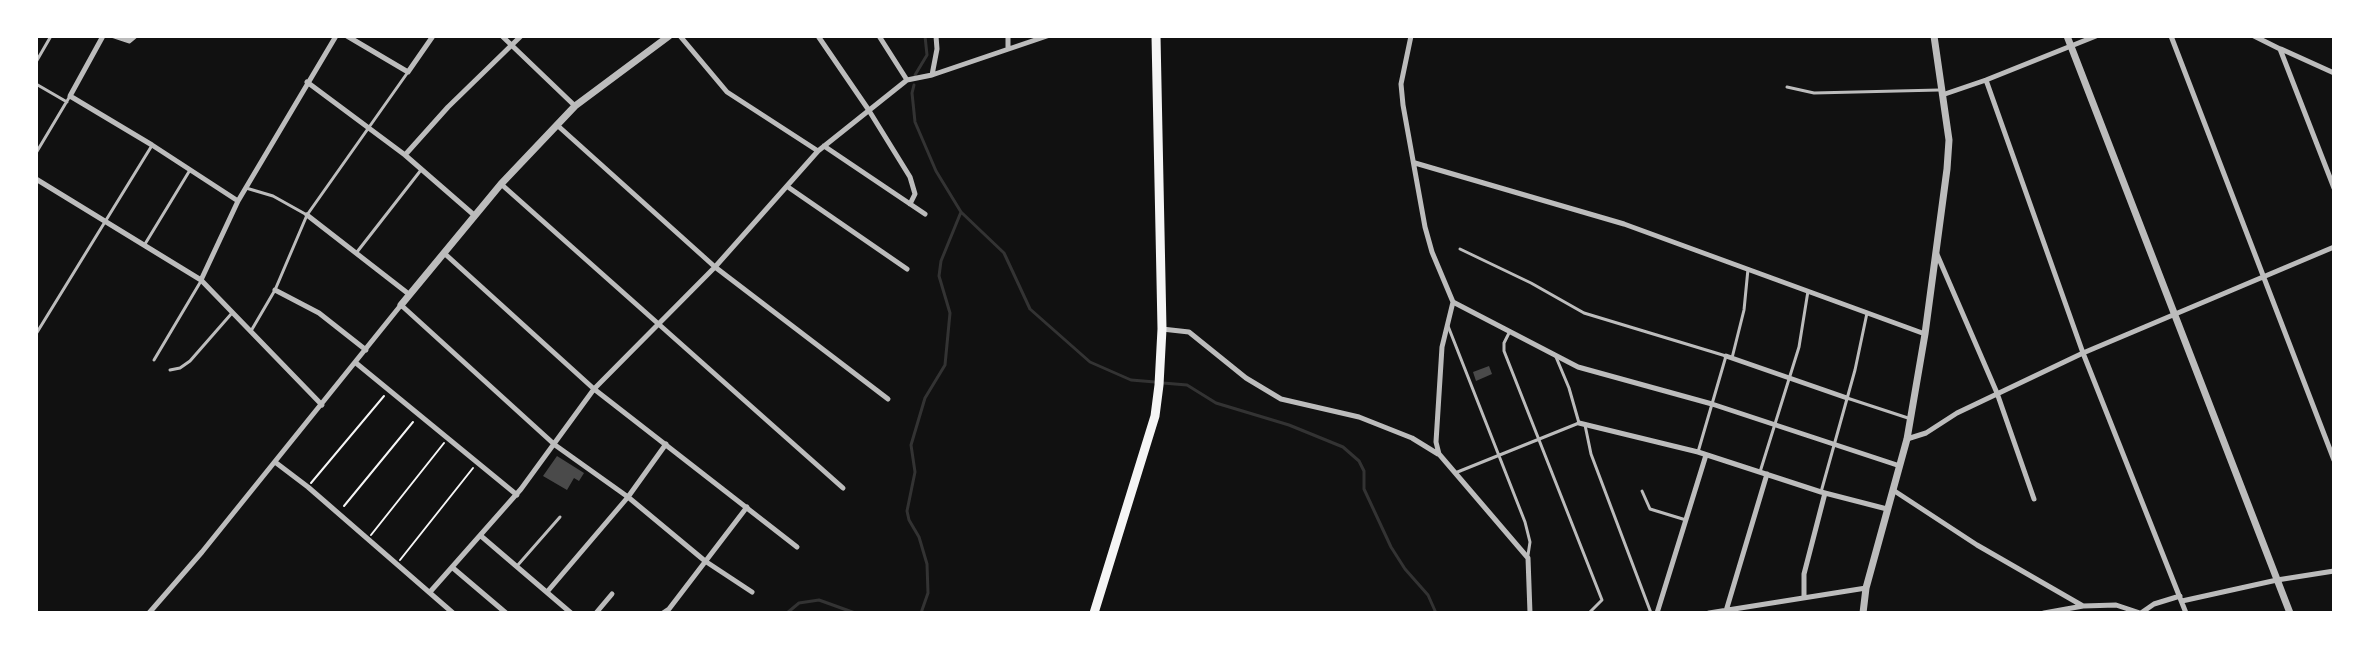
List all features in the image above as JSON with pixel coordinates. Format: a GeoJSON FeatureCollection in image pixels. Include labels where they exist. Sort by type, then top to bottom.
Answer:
{"type":"FeatureCollection","features":[{"type":"Feature","properties":{"kind":"main road"},"geometry":{"type":"LineString","coordinates":[[1094,613],[1155,416],[1160,382],[1162,329],[1156,36]]}},
{"type":"Feature","properties":{"kind":"street"},"geometry":{"type":"LineString","coordinates":[[103,36],[69,99],[152,145],[238,201]]}},
{"type":"Feature","properties":{"kind":"street"},"geometry":{"type":"LineString","coordinates":[[114,36],[129,41],[135,36]]}},
{"type":"Feature","properties":{"kind":"street"},"geometry":{"type":"LineString","coordinates":[[201,280],[238,201],[336,36]]}},
{"type":"Feature","properties":{"kind":"street"},"geometry":{"type":"LineString","coordinates":[[347,36],[408,72],[433,36]]}},
{"type":"Feature","properties":{"kind":"street"},"geometry":{"type":"LineString","coordinates":[[502,36],[575,106]]}},
{"type":"Feature","properties":{"kind":"street"},"geometry":{"type":"LineString","coordinates":[[405,155],[448,107],[521,36]]}},
{"type":"Feature","properties":{"kind":"street"},"geometry":{"type":"LineString","coordinates":[[149,613],[501,184],[575,106],[669,36]]}},
{"type":"Feature","properties":{"kind":"street"},"geometry":{"type":"LineString","coordinates":[[680,36],[727,92],[818,151]]}},
{"type":"Feature","properties":{"kind":"street"},"geometry":{"type":"LineString","coordinates":[[818,36],[910,177],[915,194],[910,204]]}},
{"type":"Feature","properties":{"kind":"street"},"geometry":{"type":"LineString","coordinates":[[879,36],[908,80]]}},
{"type":"Feature","properties":{"kind":"street"},"geometry":{"type":"LineString","coordinates":[[932,75],[936,36]]}},
{"type":"Feature","properties":{"kind":"street"},"geometry":{"type":"LineString","coordinates":[[1008,36],[1008,48]]}},
{"type":"Feature","properties":{"kind":"street"},"geometry":{"type":"LineString","coordinates":[[430,592],[517,495],[594,389],[715,267],[818,151],[908,80],[932,75],[1047,36]]}},
{"type":"Feature","properties":{"kind":"street"},"geometry":{"type":"LineString","coordinates":[[1411,36],[1401,84],[1403,105],[1432,252],[1453,302],[1442,347],[1436,442],[1439,454]]}},
{"type":"Feature","properties":{"kind":"street"},"geometry":{"type":"LineString","coordinates":[[1863,613],[1866,588],[1907,439],[1925,334],[1947,169],[1949,140],[1934,36]]}},
{"type":"Feature","properties":{"kind":"street"},"geometry":{"type":"LineString","coordinates":[[2067,36],[2290,613]]}},
{"type":"Feature","properties":{"kind":"street"},"geometry":{"type":"LineString","coordinates":[[1941,92],[1986,80],[2096,36]]}},
{"type":"Feature","properties":{"kind":"street"},"geometry":{"type":"LineString","coordinates":[[2171,36],[2334,460]]}},
{"type":"Feature","properties":{"kind":"street"},"geometry":{"type":"LineString","coordinates":[[2254,36],[2334,73]]}},
{"type":"Feature","properties":{"kind":"street"},"geometry":{"type":"LineString","coordinates":[[2280,49],[2334,188]]}},
{"type":"Feature","properties":{"kind":"street"},"geometry":{"type":"LineString","coordinates":[[1986,80],[2083,353],[2186,613]]}},
{"type":"Feature","properties":{"kind":"street"},"geometry":{"type":"LineString","coordinates":[[307,82],[405,155],[474,215]]}},
{"type":"Feature","properties":{"kind":"street"},"geometry":{"type":"LineString","coordinates":[[556,125],[715,267],[888,399]]}},
{"type":"Feature","properties":{"kind":"street"},"geometry":{"type":"LineString","coordinates":[[824,146],[925,214]]}},
{"type":"Feature","properties":{"kind":"street"},"geometry":{"type":"LineString","coordinates":[[1415,163],[1624,224],[1925,334]]}},
{"type":"Feature","properties":{"kind":"street"},"geometry":{"type":"LineString","coordinates":[[36,179],[106,219],[201,280],[322,405]]}},
{"type":"Feature","properties":{"kind":"street"},"geometry":{"type":"LineString","coordinates":[[501,184],[843,488]]}},
{"type":"Feature","properties":{"kind":"street"},"geometry":{"type":"LineString","coordinates":[[788,187],[907,269]]}},
{"type":"Feature","properties":{"kind":"street"},"geometry":{"type":"LineString","coordinates":[[307,215],[410,295]]}},
{"type":"Feature","properties":{"kind":"street"},"geometry":{"type":"LineString","coordinates":[[1907,439],[1926,433],[1957,413],[2083,353],[2334,247]]}},
{"type":"Feature","properties":{"kind":"street"},"geometry":{"type":"LineString","coordinates":[[1935,251],[1997,393],[2034,499]]}},
{"type":"Feature","properties":{"kind":"street"},"geometry":{"type":"LineString","coordinates":[[444,253],[594,389],[797,547]]}},
{"type":"Feature","properties":{"kind":"street"},"geometry":{"type":"LineString","coordinates":[[275,290],[319,313],[366,350]]}},
{"type":"Feature","properties":{"kind":"street"},"geometry":{"type":"LineString","coordinates":[[1453,302],[1578,367],[1712,404],[1900,466]]}},
{"type":"Feature","properties":{"kind":"street"},"geometry":{"type":"LineString","coordinates":[[401,305],[555,445],[628,497],[705,561],[752,592]]}},
{"type":"Feature","properties":{"kind":"street"},"geometry":{"type":"LineString","coordinates":[[1162,329],[1189,332],[1246,378],[1281,399],[1359,417],[1412,438],[1439,454],[1528,558],[1530,613]]}},
{"type":"Feature","properties":{"kind":"street"},"geometry":{"type":"LineString","coordinates":[[1729,357],[1847,398]]}},
{"type":"Feature","properties":{"kind":"street"},"geometry":{"type":"LineString","coordinates":[[356,363],[517,495]]}},
{"type":"Feature","properties":{"kind":"street"},"geometry":{"type":"LineString","coordinates":[[1582,424],[1698,452],[1887,509]]}},
{"type":"Feature","properties":{"kind":"street"},"geometry":{"type":"LineString","coordinates":[[547,592],[628,497],[666,444]]}},
{"type":"Feature","properties":{"kind":"street"},"geometry":{"type":"LineString","coordinates":[[1654,613],[1706,455]]}},
{"type":"Feature","properties":{"kind":"street"},"geometry":{"type":"LineString","coordinates":[[275,462],[453,613]]}},
{"type":"Feature","properties":{"kind":"street"},"geometry":{"type":"LineString","coordinates":[[1726,611],[1763,473]]}},
{"type":"Feature","properties":{"kind":"street"},"geometry":{"type":"LineString","coordinates":[[1893,490],[1977,545],[2083,606]]}},
{"type":"Feature","properties":{"kind":"street"},"geometry":{"type":"LineString","coordinates":[[1804,597],[1804,574],[1823,492]]}},
{"type":"Feature","properties":{"kind":"street"},"geometry":{"type":"LineString","coordinates":[[663,613],[747,507]]}},
{"type":"Feature","properties":{"kind":"street"},"geometry":{"type":"LineString","coordinates":[[481,536],[571,613]]}},
{"type":"Feature","properties":{"kind":"street"},"geometry":{"type":"LineString","coordinates":[[453,568],[506,613]]}},
{"type":"Feature","properties":{"kind":"street"},"geometry":{"type":"LineString","coordinates":[[2044,613],[2083,606],[2116,605],[2141,613],[2154,604],[2334,571]]}},
{"type":"Feature","properties":{"kind":"street"},"geometry":{"type":"LineString","coordinates":[[1709,613],[1866,588]]}},
{"type":"Feature","properties":{"kind":"street"},"geometry":{"type":"LineString","coordinates":[[596,613],[612,594]]}},
{"type":"Feature","properties":{"kind":"lane"},"geometry":{"type":"LineString","coordinates":[[36,62],[51,36]]}},
{"type":"Feature","properties":{"kind":"lane"},"geometry":{"type":"LineString","coordinates":[[250,332],[275,290],[307,215],[408,72]]}},
{"type":"Feature","properties":{"kind":"lane"},"geometry":{"type":"LineString","coordinates":[[36,84],[69,99],[36,153]]}},
{"type":"Feature","properties":{"kind":"lane"},"geometry":{"type":"LineString","coordinates":[[1787,87],[1814,93],[1941,92]]}},
{"type":"Feature","properties":{"kind":"lane"},"geometry":{"type":"LineString","coordinates":[[36,334],[152,145]]}},
{"type":"Feature","properties":{"kind":"lane"},"geometry":{"type":"LineString","coordinates":[[357,252],[421,169]]}},
{"type":"Feature","properties":{"kind":"lane"},"geometry":{"type":"LineString","coordinates":[[145,244],[190,170]]}},
{"type":"Feature","properties":{"kind":"lane"},"geometry":{"type":"LineString","coordinates":[[246,188],[273,196],[307,215]]}},
{"type":"Feature","properties":{"kind":"lane"},"geometry":{"type":"LineString","coordinates":[[1460,249],[1584,313],[1729,357]]}},
{"type":"Feature","properties":{"kind":"lane"},"geometry":{"type":"LineString","coordinates":[[1698,452],[1744,310],[1748,269]]}},
{"type":"Feature","properties":{"kind":"lane"},"geometry":{"type":"LineString","coordinates":[[154,360],[201,280]]}},
{"type":"Feature","properties":{"kind":"lane"},"geometry":{"type":"LineString","coordinates":[[1763,473],[1799,347],[1808,291]]}},
{"type":"Feature","properties":{"kind":"lane"},"geometry":{"type":"LineString","coordinates":[[170,370],[190,361],[232,313]]}},
{"type":"Feature","properties":{"kind":"lane"},"geometry":{"type":"LineString","coordinates":[[1823,492],[1867,313]]}},
{"type":"Feature","properties":{"kind":"lane"},"geometry":{"type":"LineString","coordinates":[[1448,326],[1525,522],[1530,542],[1528,558]]}},
{"type":"Feature","properties":{"kind":"lane"},"geometry":{"type":"LineString","coordinates":[[1510,331],[1504,351],[1602,600],[1589,613]]}},
{"type":"Feature","properties":{"kind":"lane"},"geometry":{"type":"LineString","coordinates":[[1556,355],[1591,454],[1654,613]]}},
{"type":"Feature","properties":{"kind":"lane"},"geometry":{"type":"LineString","coordinates":[[1847,398],[1910,419]]}},
{"type":"Feature","properties":{"kind":"lane"},"geometry":{"type":"LineString","coordinates":[[1455,473],[1582,424]]}},
{"type":"Feature","properties":{"kind":"lane"},"geometry":{"type":"LineString","coordinates":[[1642,491],[1650,509],[1686,520]]}},
{"type":"Feature","properties":{"kind":"lane"},"geometry":{"type":"LineString","coordinates":[[517,566],[560,517]]}},
{"type":"Feature","properties":{"kind":"path"},"geometry":{"type":"LineString","coordinates":[[308,487],[390,389]]}},
{"type":"Feature","properties":{"kind":"path"},"geometry":{"type":"LineString","coordinates":[[338,514],[419,414]]}},
{"type":"Feature","properties":{"kind":"path"},"geometry":{"type":"LineString","coordinates":[[368,539],[448,438]]}},
{"type":"Feature","properties":{"kind":"path"},"geometry":{"type":"LineString","coordinates":[[396,564],[477,462]]}},
{"type":"Feature","properties":{"kind":"building"},"geometry":{"type":"Polygon","coordinates":[[[1489,366],[1492,374],[1476,381],[1473,372],[1489,366]]]}},
{"type":"Feature","properties":{"kind":"building"},"geometry":{"type":"Polygon","coordinates":[[[557,456],[584,473],[579,481],[574,478],[567,490],[543,476],[557,456]]]}},
{"type":"Feature","properties":{"kind":"waterway"},"geometry":{"type":"LineString","coordinates":[[915,75],[927,55],[925,36]]}},
{"type":"Feature","properties":{"kind":"waterway"},"geometry":{"type":"LineString","coordinates":[[914,85],[915,122],[936,171],[961,212],[941,261],[939,276],[950,313],[945,365],[925,398],[911,445],[915,472],[907,511],[927,564],[928,593],[921,613]]}},
{"type":"Feature","properties":{"kind":"waterway"},"geometry":{"type":"LineString","coordinates":[[961,212],[1004,253],[1030,309],[1090,362],[1131,380],[1155,382]]}},
{"type":"Feature","properties":{"kind":"waterway"},"geometry":{"type":"LineString","coordinates":[[1163,383],[1187,385],[1216,403],[1289,425],[1343,447],[1359,461],[1364,471],[1364,489],[1391,547],[1428,595],[1436,613]]}},
{"type":"Feature","properties":{"kind":"waterway"},"geometry":{"type":"LineString","coordinates":[[787,613],[799,603],[819,600],[855,613]]}}]}
